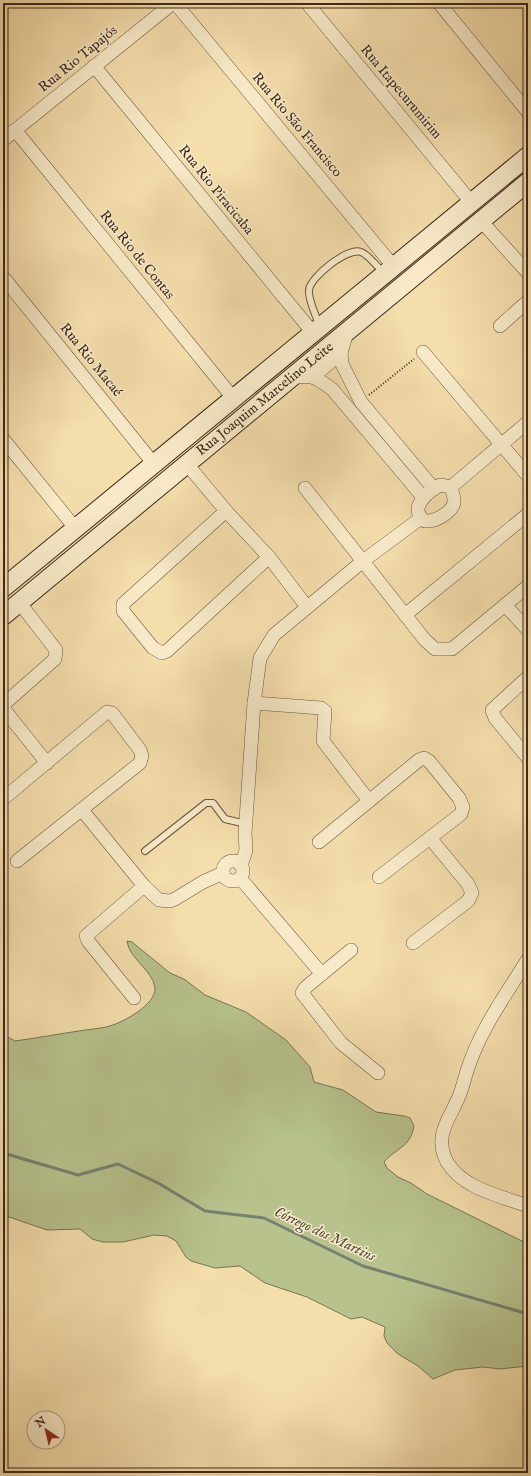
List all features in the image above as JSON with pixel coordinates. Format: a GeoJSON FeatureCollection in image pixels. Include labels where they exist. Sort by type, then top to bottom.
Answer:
{"type":"FeatureCollection","features":[{"type":"Feature","properties":{"kind":"main road","name":"Rua Joaquim Marcelino Leite"},"geometry":{"type":"LineString","coordinates":[[3,588],[528,156]]}},
{"type":"Feature","properties":{"kind":"main road"},"geometry":{"type":"LineString","coordinates":[[528,156],[528,161]]}},
{"type":"Feature","properties":{"kind":"main road","name":"Rua Joaquim Marcelino Leite"},"geometry":{"type":"LineString","coordinates":[[3,616],[288,379],[482,222],[528,182]]}},
{"type":"Feature","properties":{"kind":"main road"},"geometry":{"type":"LineString","coordinates":[[493,184],[501,185],[504,188],[507,193],[507,199]]}},
{"type":"Feature","properties":{"kind":"main road"},"geometry":{"type":"LineString","coordinates":[[347,332],[357,313],[397,279],[399,271],[389,270]]}},
{"type":"Feature","properties":{"kind":"main road"},"geometry":{"type":"LineString","coordinates":[[238,421],[233,416],[232,411],[235,406],[283,367],[296,348]]}},
{"type":"Feature","properties":{"kind":"main road"},"geometry":{"type":"LineString","coordinates":[[40,558],[45,568],[54,574]]}},
{"type":"Feature","properties":{"kind":"main road"},"geometry":{"type":"LineString","coordinates":[[18,577],[30,578],[33,583],[24,598]]}},
{"type":"Feature","properties":{"kind":"street","name":"Rua Rio Tapajós"},"geometry":{"type":"LineString","coordinates":[[3,140],[174,3]]}},
{"type":"Feature","properties":{"kind":"street","name":"Rua Rio São Francisco"},"geometry":{"type":"LineString","coordinates":[[174,3],[389,270]]}},
{"type":"Feature","properties":{"kind":"street","name":"Rua Itapecurumirim"},"geometry":{"type":"LineString","coordinates":[[307,3],[471,202]]}},
{"type":"Feature","properties":{"kind":"street"},"geometry":{"type":"LineString","coordinates":[[439,3],[528,112]]}},
{"type":"Feature","properties":{"kind":"street","name":"Rua Rio Piracicaba"},"geometry":{"type":"LineString","coordinates":[[94,66],[317,331]]}},
{"type":"Feature","properties":{"kind":"street","name":"Rua Rio de Contas"},"geometry":{"type":"LineString","coordinates":[[15,130],[234,399]]}},
{"type":"Feature","properties":{"kind":"street"},"geometry":{"type":"LineString","coordinates":[[482,222],[528,273]]}},
{"type":"Feature","properties":{"kind":"street","name":"Rua Rio Macaé"},"geometry":{"type":"LineString","coordinates":[[3,277],[154,464]]}},
{"type":"Feature","properties":{"kind":"street"},"geometry":{"type":"LineString","coordinates":[[500,326],[528,301]]}},
{"type":"Feature","properties":{"kind":"street"},"geometry":{"type":"LineString","coordinates":[[347,332],[340,353],[342,364],[361,402],[434,489]]}},
{"type":"Feature","properties":{"kind":"street"},"geometry":{"type":"LineString","coordinates":[[424,352],[528,476]]}},
{"type":"Feature","properties":{"kind":"street"},"geometry":{"type":"LineString","coordinates":[[314,376],[340,353]]}},
{"type":"Feature","properties":{"kind":"street"},"geometry":{"type":"LineString","coordinates":[[288,379],[314,376],[332,389],[423,497]]}},
{"type":"Feature","properties":{"kind":"street"},"geometry":{"type":"LineString","coordinates":[[451,487],[454,501],[453,505],[438,519],[425,521],[421,518],[418,509],[423,497],[440,485],[451,487],[528,422]]}},
{"type":"Feature","properties":{"kind":"street"},"geometry":{"type":"LineString","coordinates":[[3,438],[76,529]]}},
{"type":"Feature","properties":{"kind":"street"},"geometry":{"type":"LineString","coordinates":[[186,463],[226,511],[269,557],[307,607]]}},
{"type":"Feature","properties":{"kind":"street"},"geometry":{"type":"LineString","coordinates":[[305,488],[405,615],[435,649],[452,649],[528,586]]}},
{"type":"Feature","properties":{"kind":"street"},"geometry":{"type":"LineString","coordinates":[[226,511],[123,604],[123,611],[153,648],[162,653],[167,651],[269,557]]}},
{"type":"Feature","properties":{"kind":"street"},"geometry":{"type":"LineString","coordinates":[[405,615],[528,514]]}},
{"type":"Feature","properties":{"kind":"street"},"geometry":{"type":"LineString","coordinates":[[82,810],[144,886],[159,900],[170,901],[203,882],[232,871],[246,850],[254,704],[260,658],[274,635],[363,561],[421,518]]}},
{"type":"Feature","properties":{"kind":"street"},"geometry":{"type":"LineString","coordinates":[[3,705],[55,659],[56,654],[56,650],[24,598]]}},
{"type":"Feature","properties":{"kind":"street"},"geometry":{"type":"LineString","coordinates":[[505,605],[528,630]]}},
{"type":"Feature","properties":{"kind":"street"},"geometry":{"type":"LineString","coordinates":[[528,677],[492,710],[495,718],[528,758]]}},
{"type":"Feature","properties":{"kind":"street"},"geometry":{"type":"LineString","coordinates":[[254,704],[322,708],[325,711],[323,741],[369,801]]}},
{"type":"Feature","properties":{"kind":"street"},"geometry":{"type":"LineString","coordinates":[[3,708],[47,763]]}},
{"type":"Feature","properties":{"kind":"street"},"geometry":{"type":"LineString","coordinates":[[3,799],[107,712],[112,713],[140,750],[142,756],[140,762],[82,810],[16,861]]}},
{"type":"Feature","properties":{"kind":"street"},"geometry":{"type":"LineString","coordinates":[[319,842],[419,760],[424,758],[429,761],[459,798],[463,807],[461,814],[379,877]]}},
{"type":"Feature","properties":{"kind":"street"},"geometry":{"type":"LineString","coordinates":[[413,943],[468,901],[472,893],[468,884],[430,838]]}},
{"type":"Feature","properties":{"kind":"street"},"geometry":{"type":"LineString","coordinates":[[232,871],[322,974]]}},
{"type":"Feature","properties":{"kind":"street"},"geometry":{"type":"LineString","coordinates":[[134,998],[88,941],[86,936],[144,886]]}},
{"type":"Feature","properties":{"kind":"street"},"geometry":{"type":"LineString","coordinates":[[351,950],[305,988],[302,993],[304,998],[341,1043],[378,1073]]}},
{"type":"Feature","properties":{"kind":"street"},"geometry":{"type":"LineString","coordinates":[[528,958],[486,1028],[469,1064],[461,1092],[444,1124],[441,1141],[442,1149],[447,1162],[460,1177],[481,1190],[528,1206]]}},
{"type":"Feature","properties":{"kind":"lane"},"geometry":{"type":"LineString","coordinates":[[317,331],[308,292],[310,283],[314,278],[346,254],[353,251],[361,252],[389,270]]}},
{"type":"Feature","properties":{"kind":"lane"},"geometry":{"type":"LineString","coordinates":[[145,851],[206,803],[213,803],[229,821],[246,829]]}},
{"type":"Feature","properties":{"kind":"path"},"geometry":{"type":"LineString","coordinates":[[361,402],[424,352]]}},
{"type":"Feature","properties":{"kind":"green space"},"geometry":{"type":"Polygon","coordinates":[[[127,941],[132,942],[170,973],[184,979],[205,995],[246,1012],[286,1040],[310,1067],[314,1082],[343,1090],[376,1112],[410,1118],[414,1126],[412,1133],[406,1143],[384,1162],[387,1168],[398,1177],[411,1183],[427,1194],[528,1244],[528,1366],[500,1369],[483,1367],[455,1370],[433,1379],[418,1366],[398,1354],[387,1343],[384,1336],[385,1327],[362,1317],[351,1319],[307,1297],[265,1283],[240,1266],[215,1268],[191,1261],[186,1257],[176,1241],[167,1236],[154,1235],[123,1242],[103,1242],[92,1239],[80,1229],[47,1230],[9,1217],[3,1217],[3,1034],[15,1041],[102,1028],[116,1024],[138,1012],[150,1001],[154,994],[155,988],[150,976],[132,953],[127,941]]]}},
{"type":"Feature","properties":{"kind":"waterway","name":"Córrego dos Martins"},"geometry":{"type":"LineString","coordinates":[[3,1153],[78,1175],[118,1164],[158,1183],[205,1211],[264,1218],[363,1266],[528,1314]]}}]}
